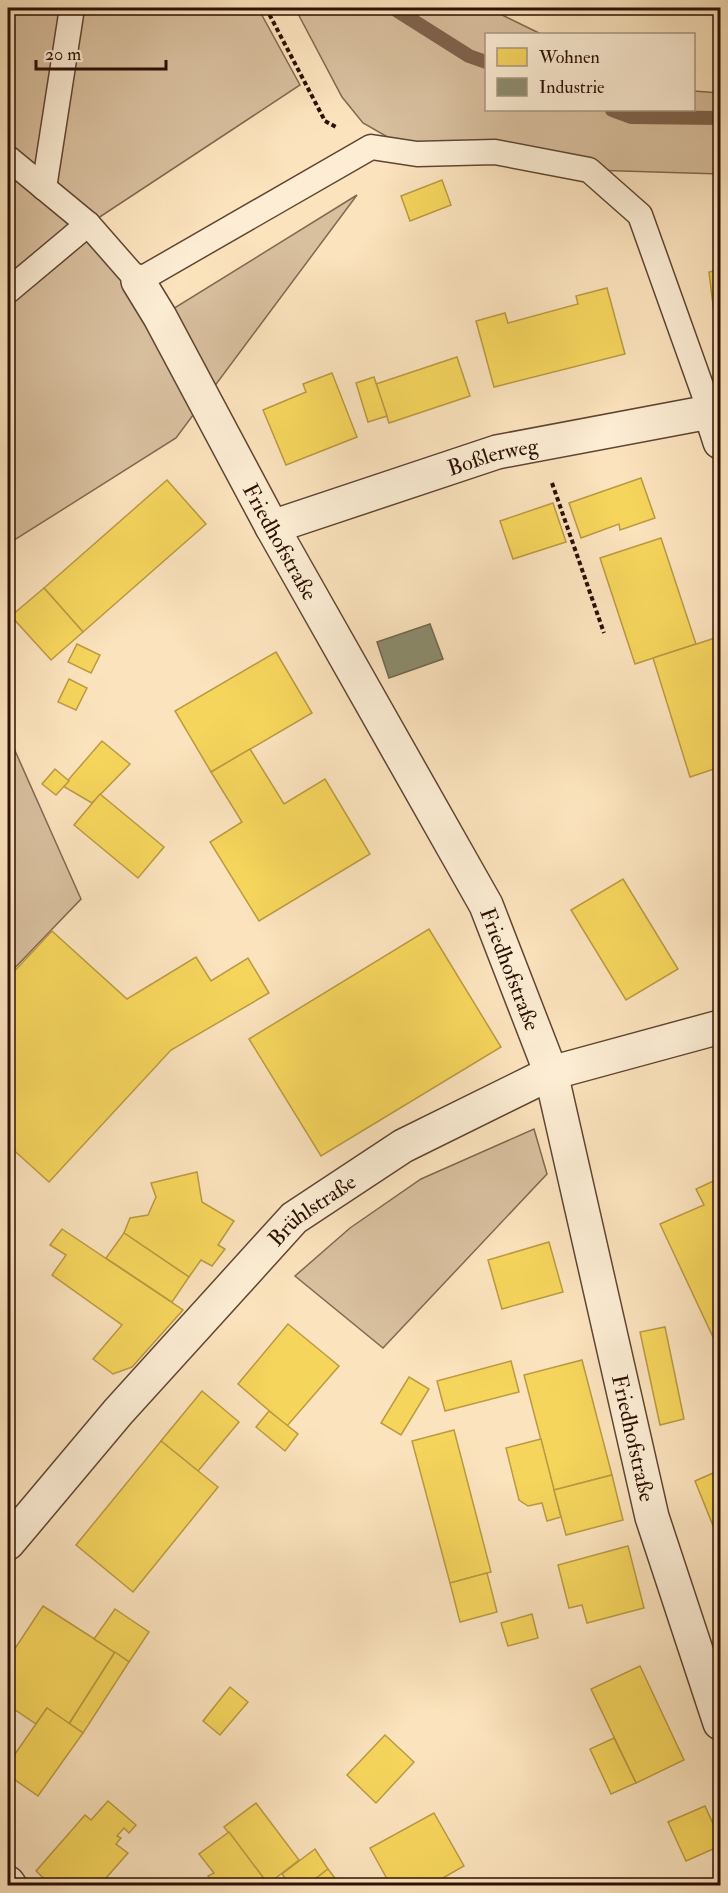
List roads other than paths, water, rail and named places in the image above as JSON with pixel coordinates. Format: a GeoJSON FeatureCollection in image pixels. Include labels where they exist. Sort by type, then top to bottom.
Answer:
{"type":"FeatureCollection","features":[{"type":"Feature","properties":{"kind":"street","name":"Friedhofstraße"},"geometry":{"type":"LineString","coordinates":[[138,281],[160,317],[272,527],[486,905],[551,1073],[652,1517],[720,1723]]}},
{"type":"Feature","properties":{"kind":"street"},"geometry":{"type":"LineString","coordinates":[[715,411],[720,442]]}},
{"type":"Feature","properties":{"kind":"street","name":"Boßlerweg"},"geometry":{"type":"LineString","coordinates":[[272,527],[497,452],[715,411]]}},
{"type":"Feature","properties":{"kind":"street","name":"Brühlstraße"},"geometry":{"type":"LineString","coordinates":[[8,1543],[118,1412],[294,1218],[404,1146],[551,1073],[720,1027]]}},
{"type":"Feature","properties":{"kind":"lane"},"geometry":{"type":"LineString","coordinates":[[44,188],[72,8]]}},
{"type":"Feature","properties":{"kind":"lane"},"geometry":{"type":"LineString","coordinates":[[8,158],[88,224],[138,281],[371,147],[417,154],[495,152],[589,170],[640,215],[715,411]]}},
{"type":"Feature","properties":{"kind":"lane"},"geometry":{"type":"LineString","coordinates":[[8,291],[88,224]]}},
{"type":"Feature","properties":{"kind":"waterway"},"geometry":{"type":"LineString","coordinates":[[393,8],[469,56],[485,62]]}},
{"type":"Feature","properties":{"kind":"waterway"},"geometry":{"type":"LineString","coordinates":[[615,111],[631,117],[720,118]]}}]}
